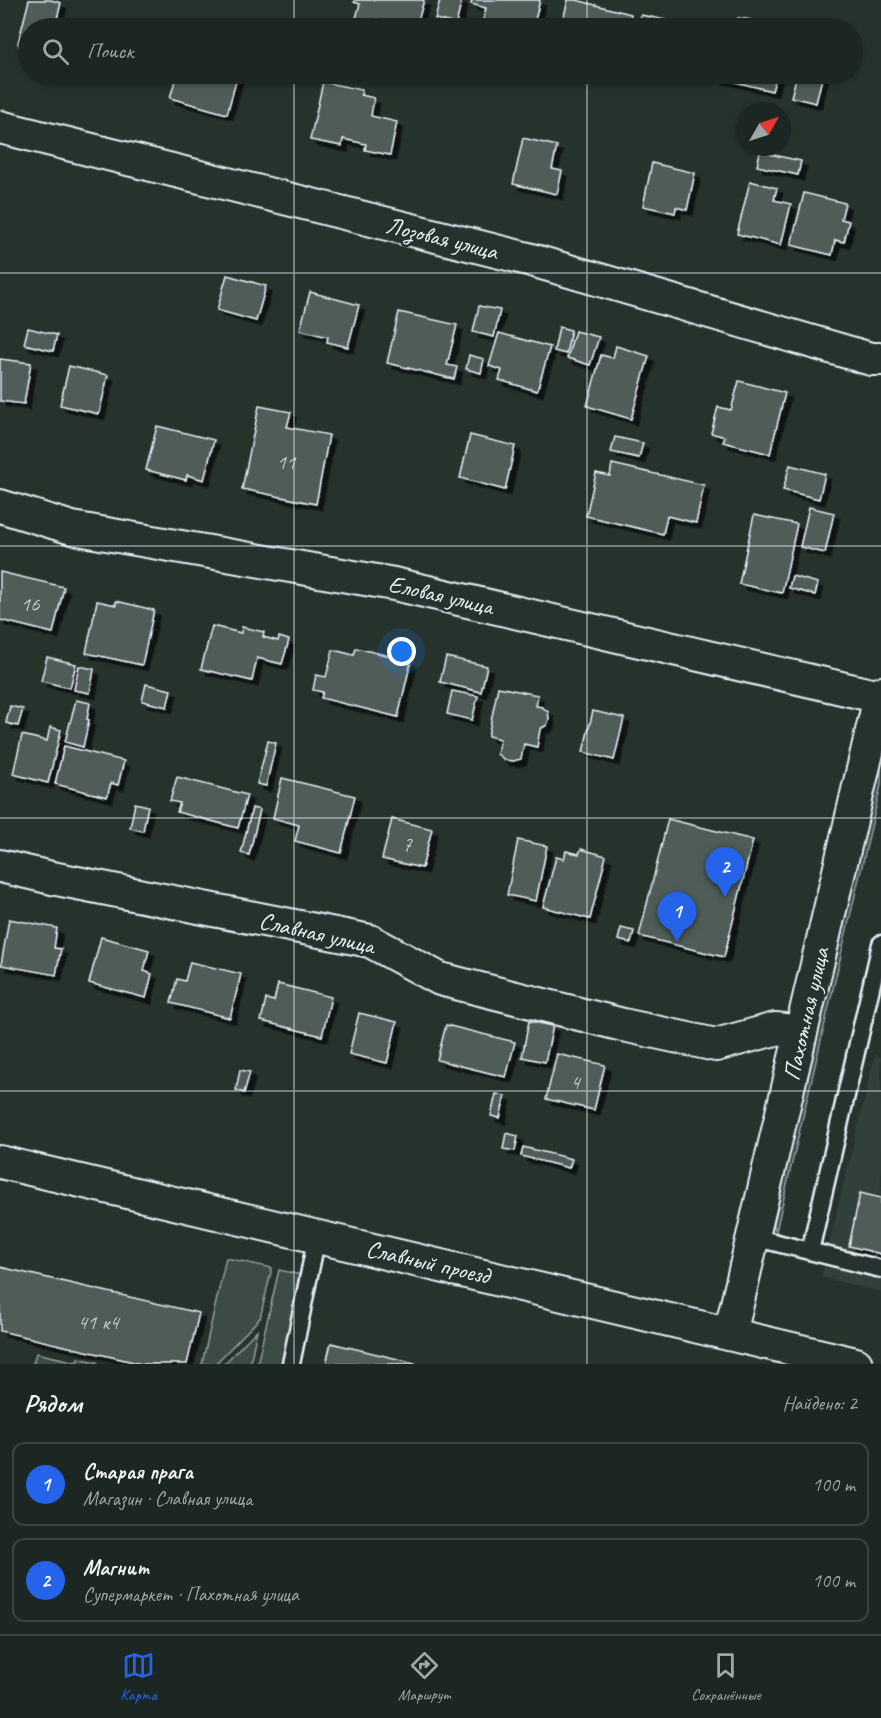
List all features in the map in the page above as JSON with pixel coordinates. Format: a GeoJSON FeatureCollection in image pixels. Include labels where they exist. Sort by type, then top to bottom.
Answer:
{"type":"FeatureCollection","features":[{"type":"Feature","properties":{"kind":"street","name":"Лозовая улица"},"geometry":{"type":"LineString","coordinates":[[0,127],[528,259],[871,359],[881,359]]}},
{"type":"Feature","properties":{"kind":"street","name":"Еловая улица"},"geometry":{"type":"LineString","coordinates":[[0,506],[72,528],[394,584],[880,695]]}},
{"type":"Feature","properties":{"kind":"street","name":"Пахотная улица"},"geometry":{"type":"LineString","coordinates":[[730,1334],[880,695]]}},
{"type":"Feature","properties":{"kind":"street","name":"Славная улица"},"geometry":{"type":"LineString","coordinates":[[0,866],[370,941],[440,979],[623,1025],[716,1045],[775,1029],[801,1032]]}},
{"type":"Feature","properties":{"kind":"street","name":"Славный проезд"},"geometry":{"type":"LineString","coordinates":[[0,1162],[730,1334],[793,1357],[856,1364]]}},
{"type":"Feature","properties":{"kind":"lane"},"geometry":{"type":"LineString","coordinates":[[810,1251],[881,944]]}},
{"type":"Feature","properties":{"kind":"lane"},"geometry":{"type":"LineString","coordinates":[[291,1364],[317,1236]]}},
{"type":"Feature","properties":{"kind":"lane"},"geometry":{"type":"LineString","coordinates":[[753,1237],[881,1269]]}},
{"type":"Feature","properties":{"kind":"shaded area"},"geometry":{"type":"Polygon","coordinates":[[[881,760],[881,785],[776,1231],[772,1221],[881,760]]]}},
{"type":"Feature","properties":{"kind":"shaded area"},"geometry":{"type":"Polygon","coordinates":[[[875,1055],[881,1057],[881,1292],[821,1277],[875,1055]]]}},
{"type":"Feature","properties":{"kind":"shaded area"},"geometry":{"type":"Polygon","coordinates":[[[226,1258],[272,1268],[260,1318],[215,1364],[202,1364],[226,1258]]]}},
{"type":"Feature","properties":{"kind":"shaded area"},"geometry":{"type":"Polygon","coordinates":[[[279,1270],[301,1275],[281,1364],[257,1364],[279,1270]]]}},
{"type":"Feature","properties":{"kind":"shaded area"},"geometry":{"type":"Polygon","coordinates":[[[257,1330],[250,1364],[224,1364],[257,1330]]]}},
{"type":"Feature","properties":{"kind":"shaded area"},"geometry":{"type":"Polygon","coordinates":[[[36,1353],[77,1362],[78,1358],[97,1362],[97,1364],[33,1364],[36,1353]]]}},
{"type":"Feature","properties":{"kind":"building"},"geometry":{"type":"Polygon","coordinates":[[[29,0],[51,0],[61,3],[57,18],[24,18],[29,0]]]}},
{"type":"Feature","properties":{"kind":"building"},"geometry":{"type":"Polygon","coordinates":[[[355,0],[424,0],[419,18],[356,18],[360,4],[354,2],[355,0]]]}},
{"type":"Feature","properties":{"kind":"building"},"geometry":{"type":"Polygon","coordinates":[[[440,0],[462,0],[458,18],[435,18],[440,0]]]}},
{"type":"Feature","properties":{"kind":"building"},"geometry":{"type":"Polygon","coordinates":[[[472,0],[540,0],[536,18],[484,18],[486,8],[471,4],[472,0]]]}},
{"type":"Feature","properties":{"kind":"building"},"geometry":{"type":"Polygon","coordinates":[[[568,0],[631,14],[630,18],[564,18],[568,0]]]}},
{"type":"Feature","properties":{"kind":"building"},"geometry":{"type":"Polygon","coordinates":[[[641,15],[656,18],[640,18],[641,15]]]}},
{"type":"Feature","properties":{"kind":"building"},"geometry":{"type":"Polygon","coordinates":[[[174,84],[235,84],[227,114],[170,98],[174,84]]]}},
{"type":"Feature","properties":{"kind":"building"},"geometry":{"type":"Polygon","coordinates":[[[323,84],[362,90],[361,95],[374,98],[371,116],[397,122],[390,155],[365,150],[366,144],[343,139],[342,146],[310,140],[323,84]]]}},
{"type":"Feature","properties":{"kind":"building"},"geometry":{"type":"Polygon","coordinates":[[[744,84],[774,84],[772,91],[744,84]]]}},
{"type":"Feature","properties":{"kind":"building"},"geometry":{"type":"Polygon","coordinates":[[[794,84],[821,84],[816,103],[791,97],[794,84]]]}},
{"type":"Feature","properties":{"kind":"building"},"geometry":{"type":"Polygon","coordinates":[[[523,138],[557,146],[552,169],[562,171],[557,194],[513,184],[523,138]]]}},
{"type":"Feature","properties":{"kind":"building"},"geometry":{"type":"Polygon","coordinates":[[[759,156],[778,156],[801,161],[798,175],[757,166],[759,156]]]}},
{"type":"Feature","properties":{"kind":"building"},"geometry":{"type":"Polygon","coordinates":[[[652,163],[695,173],[687,210],[676,207],[675,213],[643,206],[652,163]]]}},
{"type":"Feature","properties":{"kind":"building"},"geometry":{"type":"Polygon","coordinates":[[[750,181],[777,188],[774,200],[791,204],[781,245],[737,234],[750,181]]]}},
{"type":"Feature","properties":{"kind":"building"},"geometry":{"type":"Polygon","coordinates":[[[804,193],[845,203],[841,219],[849,221],[844,242],[835,240],[832,255],[791,245],[804,193]]]}},
{"type":"Feature","properties":{"kind":"building"},"geometry":{"type":"Polygon","coordinates":[[[227,275],[266,286],[256,321],[217,310],[227,275]]]}},
{"type":"Feature","properties":{"kind":"building"},"geometry":{"type":"Polygon","coordinates":[[[310,292],[359,305],[348,347],[327,342],[328,337],[300,330],[310,292]]]}},
{"type":"Feature","properties":{"kind":"building"},"geometry":{"type":"Polygon","coordinates":[[[479,306],[500,310],[494,337],[473,332],[479,306]]]}},
{"type":"Feature","properties":{"kind":"building"},"geometry":{"type":"Polygon","coordinates":[[[399,312],[457,325],[447,365],[457,367],[454,379],[387,363],[399,312]]]}},
{"type":"Feature","properties":{"kind":"building"},"geometry":{"type":"Polygon","coordinates":[[[559,327],[571,330],[566,354],[554,351],[559,327]]]}},
{"type":"Feature","properties":{"kind":"building"},"geometry":{"type":"Polygon","coordinates":[[[28,328],[57,335],[53,351],[24,344],[28,328]]]}},
{"type":"Feature","properties":{"kind":"building"},"geometry":{"type":"Polygon","coordinates":[[[575,331],[599,337],[590,365],[567,358],[575,331]]]}},
{"type":"Feature","properties":{"kind":"building"},"geometry":{"type":"Polygon","coordinates":[[[499,333],[550,347],[537,391],[499,380],[502,370],[489,366],[499,333]]]}},
{"type":"Feature","properties":{"kind":"building"},"geometry":{"type":"Polygon","coordinates":[[[616,346],[649,356],[631,419],[587,406],[601,355],[613,358],[616,346]]]}},
{"type":"Feature","properties":{"kind":"building"},"geometry":{"type":"Polygon","coordinates":[[[469,355],[484,359],[481,373],[466,369],[469,355]]]}},
{"type":"Feature","properties":{"kind":"building"},"geometry":{"type":"Polygon","coordinates":[[[0,359],[31,363],[24,404],[0,401],[0,359]]]}},
{"type":"Feature","properties":{"kind":"building"},"geometry":{"type":"Polygon","coordinates":[[[69,366],[108,375],[99,414],[60,405],[69,366]]]}},
{"type":"Feature","properties":{"kind":"building"},"geometry":{"type":"Polygon","coordinates":[[[739,381],[785,393],[770,454],[723,442],[725,437],[711,433],[718,407],[731,410],[739,381]]]}},
{"type":"Feature","properties":{"kind":"building"},"geometry":{"type":"Polygon","coordinates":[[[259,406],[291,412],[287,427],[329,435],[316,504],[242,489],[259,406]]]}},
{"type":"Feature","properties":{"kind":"building"},"geometry":{"type":"Polygon","coordinates":[[[157,426],[214,440],[204,480],[187,475],[186,480],[146,470],[157,426]]]}},
{"type":"Feature","properties":{"kind":"building"},"geometry":{"type":"Polygon","coordinates":[[[470,435],[515,446],[505,490],[460,478],[470,435]]]}},
{"type":"Feature","properties":{"kind":"building"},"geometry":{"type":"Polygon","coordinates":[[[615,437],[643,443],[639,458],[611,452],[615,437]]]}},
{"type":"Feature","properties":{"kind":"building"},"geometry":{"type":"Polygon","coordinates":[[[612,464],[704,485],[696,523],[667,516],[663,534],[586,516],[596,473],[610,476],[612,464]]]}},
{"type":"Feature","properties":{"kind":"building"},"geometry":{"type":"Polygon","coordinates":[[[790,465],[825,474],[819,499],[783,490],[790,465]]]}},
{"type":"Feature","properties":{"kind":"building"},"geometry":{"type":"Polygon","coordinates":[[[809,507],[834,513],[825,553],[800,547],[809,507]]]}},
{"type":"Feature","properties":{"kind":"building"},"geometry":{"type":"Polygon","coordinates":[[[754,515],[797,524],[782,593],[739,584],[754,515]]]}},
{"type":"Feature","properties":{"kind":"building"},"geometry":{"type":"Polygon","coordinates":[[[0,572],[64,587],[53,633],[0,620],[0,572]]]}},
{"type":"Feature","properties":{"kind":"building"},"geometry":{"type":"Polygon","coordinates":[[[792,576],[818,583],[815,595],[789,588],[792,576]]]}},
{"type":"Feature","properties":{"kind":"building"},"geometry":{"type":"Polygon","coordinates":[[[97,601],[116,605],[116,601],[154,610],[142,665],[86,653],[97,601]]]}},
{"type":"Feature","properties":{"kind":"building"},"geometry":{"type":"Polygon","coordinates":[[[212,626],[241,633],[242,627],[264,632],[263,637],[278,641],[279,637],[289,640],[282,664],[257,658],[252,681],[201,669],[212,626]]]}},
{"type":"Feature","properties":{"kind":"building"},"geometry":{"type":"Polygon","coordinates":[[[356,648],[411,661],[398,717],[321,698],[323,692],[313,690],[316,675],[326,677],[333,650],[354,655],[356,648]]]}},
{"type":"Feature","properties":{"kind":"building"},"geometry":{"type":"Polygon","coordinates":[[[47,657],[76,664],[70,688],[41,681],[47,657]]]}},
{"type":"Feature","properties":{"kind":"building"},"geometry":{"type":"Polygon","coordinates":[[[446,657],[487,666],[481,692],[440,682],[446,657]]]}},
{"type":"Feature","properties":{"kind":"building"},"geometry":{"type":"Polygon","coordinates":[[[79,666],[94,669],[90,693],[74,690],[79,666]]]}},
{"type":"Feature","properties":{"kind":"building"},"geometry":{"type":"Polygon","coordinates":[[[146,684],[171,690],[167,707],[142,701],[146,684]]]}},
{"type":"Feature","properties":{"kind":"building"},"geometry":{"type":"Polygon","coordinates":[[[498,687],[538,695],[536,706],[548,712],[549,719],[547,725],[540,729],[537,747],[524,744],[521,759],[505,760],[497,754],[500,739],[488,736],[498,687]]]}},
{"type":"Feature","properties":{"kind":"building"},"geometry":{"type":"Polygon","coordinates":[[[452,691],[478,696],[472,720],[447,714],[452,691]]]}},
{"type":"Feature","properties":{"kind":"building"},"geometry":{"type":"Polygon","coordinates":[[[76,700],[90,703],[83,747],[65,742],[76,700]]]}},
{"type":"Feature","properties":{"kind":"building"},"geometry":{"type":"Polygon","coordinates":[[[10,706],[23,709],[18,726],[6,723],[10,706]]]}},
{"type":"Feature","properties":{"kind":"building"},"geometry":{"type":"Polygon","coordinates":[[[593,711],[624,718],[614,760],[583,752],[593,711]]]}},
{"type":"Feature","properties":{"kind":"building"},"geometry":{"type":"Polygon","coordinates":[[[50,727],[61,730],[48,783],[13,774],[22,735],[47,741],[50,727]]]}},
{"type":"Feature","properties":{"kind":"building"},"geometry":{"type":"Polygon","coordinates":[[[268,741],[276,743],[266,786],[257,784],[268,741]]]}},
{"type":"Feature","properties":{"kind":"building"},"geometry":{"type":"Polygon","coordinates":[[[64,746],[124,761],[118,785],[111,783],[107,797],[55,784],[64,746]]]}},
{"type":"Feature","properties":{"kind":"building"},"geometry":{"type":"Polygon","coordinates":[[[177,777],[247,795],[238,828],[177,812],[180,803],[170,801],[177,777]]]}},
{"type":"Feature","properties":{"kind":"building"},"geometry":{"type":"Polygon","coordinates":[[[282,778],[355,796],[341,853],[295,841],[299,825],[273,818],[282,778]]]}},
{"type":"Feature","properties":{"kind":"building"},"geometry":{"type":"Polygon","coordinates":[[[135,803],[148,806],[143,831],[130,828],[135,803]]]}},
{"type":"Feature","properties":{"kind":"building"},"geometry":{"type":"Polygon","coordinates":[[[252,808],[260,810],[249,855],[241,853],[252,808]]]}},
{"type":"Feature","properties":{"kind":"building"},"geometry":{"type":"Polygon","coordinates":[[[392,819],[432,829],[422,868],[382,859],[392,819]]]}},
{"type":"Feature","properties":{"kind":"building"},"geometry":{"type":"Polygon","coordinates":[[[668,819],[753,840],[724,957],[639,936],[668,819]]]}},
{"type":"Feature","properties":{"kind":"building"},"geometry":{"type":"Polygon","coordinates":[[[518,840],[547,846],[536,901],[507,895],[518,840]]]}},
{"type":"Feature","properties":{"kind":"building"},"geometry":{"type":"Polygon","coordinates":[[[581,849],[606,856],[590,919],[543,907],[556,857],[564,859],[566,851],[579,854],[581,849]]]}},
{"type":"Feature","properties":{"kind":"building"},"geometry":{"type":"Polygon","coordinates":[[[9,919],[57,928],[54,948],[61,949],[56,975],[1,965],[9,919]]]}},
{"type":"Feature","properties":{"kind":"building"},"geometry":{"type":"Polygon","coordinates":[[[621,928],[634,931],[631,943],[618,940],[621,928]]]}},
{"type":"Feature","properties":{"kind":"building"},"geometry":{"type":"Polygon","coordinates":[[[101,937],[149,950],[144,971],[152,974],[146,998],[89,983],[101,937]]]}},
{"type":"Feature","properties":{"kind":"building"},"geometry":{"type":"Polygon","coordinates":[[[190,962],[241,974],[230,1018],[171,1003],[177,979],[185,981],[190,962]]]}},
{"type":"Feature","properties":{"kind":"building"},"geometry":{"type":"Polygon","coordinates":[[[278,984],[331,997],[322,1036],[261,1021],[266,999],[274,1001],[278,984]]]}},
{"type":"Feature","properties":{"kind":"building"},"geometry":{"type":"Polygon","coordinates":[[[359,1013],[397,1022],[387,1063],[349,1054],[359,1013]]]}},
{"type":"Feature","properties":{"kind":"building"},"geometry":{"type":"Polygon","coordinates":[[[529,1021],[553,1026],[545,1062],[522,1057],[529,1021]]]}},
{"type":"Feature","properties":{"kind":"building"},"geometry":{"type":"Polygon","coordinates":[[[446,1025],[515,1042],[506,1077],[437,1060],[446,1025]]]}},
{"type":"Feature","properties":{"kind":"building"},"geometry":{"type":"Polygon","coordinates":[[[557,1054],[605,1065],[594,1110],[546,1099],[557,1054]]]}},
{"type":"Feature","properties":{"kind":"building"},"geometry":{"type":"Polygon","coordinates":[[[240,1070],[250,1072],[244,1093],[236,1090],[240,1070]]]}},
{"type":"Feature","properties":{"kind":"building"},"geometry":{"type":"Polygon","coordinates":[[[496,1094],[505,1096],[500,1118],[491,1116],[496,1094]]]}},
{"type":"Feature","properties":{"kind":"building"},"geometry":{"type":"Polygon","coordinates":[[[506,1133],[518,1136],[515,1151],[503,1149],[506,1133]]]}},
{"type":"Feature","properties":{"kind":"building"},"geometry":{"type":"Polygon","coordinates":[[[523,1147],[572,1159],[569,1168],[521,1156],[523,1147]]]}},
{"type":"Feature","properties":{"kind":"building"},"geometry":{"type":"Polygon","coordinates":[[[860,1193],[881,1198],[881,1254],[849,1246],[860,1193]]]}},
{"type":"Feature","properties":{"kind":"building"},"geometry":{"type":"Polygon","coordinates":[[[0,1267],[199,1313],[187,1364],[142,1364],[0,1331],[0,1267]]]}},
{"type":"Feature","properties":{"kind":"building"},"geometry":{"type":"Polygon","coordinates":[[[331,1343],[415,1363],[415,1364],[326,1364],[331,1343]]]}},
{"type":"Feature","properties":{"kind":"place","name":"Магнит"},"geometry":{"type":"Point","coordinates":[725,897]}},
{"type":"Feature","properties":{"kind":"place","name":"Старая прага"},"geometry":{"type":"Point","coordinates":[677,942]}}]}
